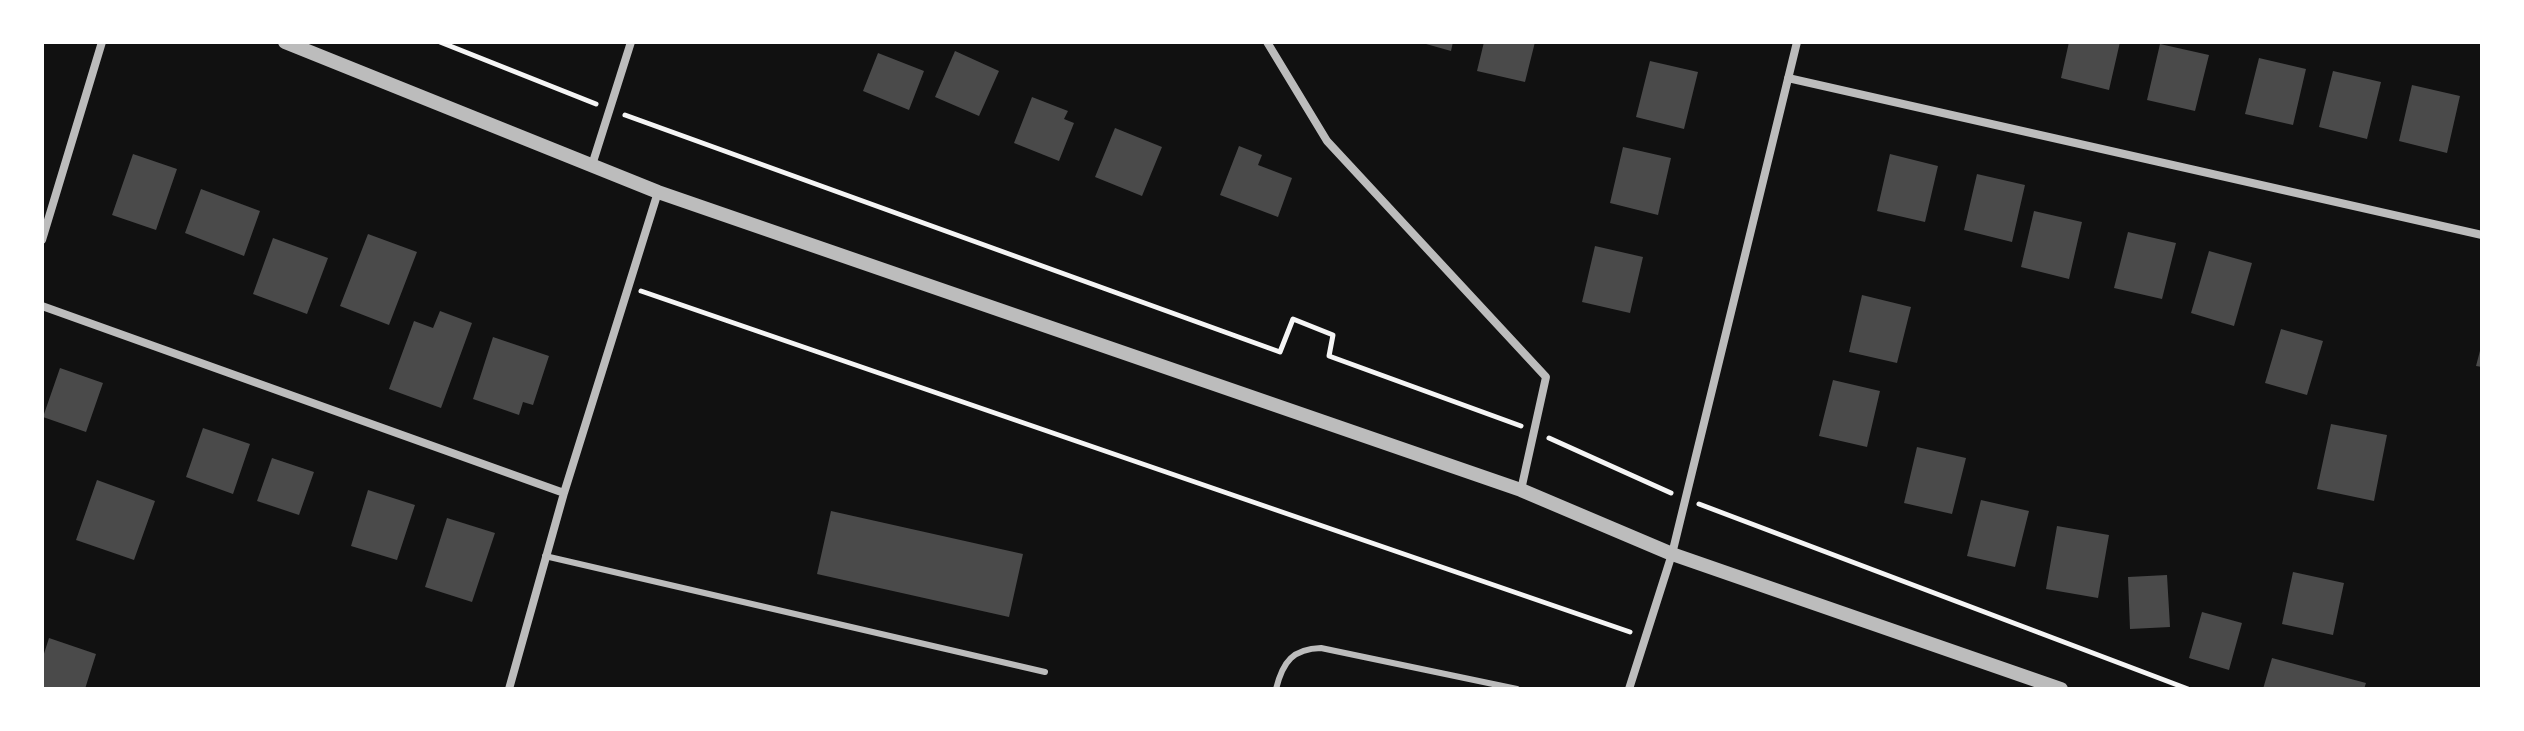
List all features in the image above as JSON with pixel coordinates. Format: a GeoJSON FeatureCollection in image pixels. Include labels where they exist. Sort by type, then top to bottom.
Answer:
{"type":"FeatureCollection","features":[{"type":"Feature","properties":{"kind":"street"},"geometry":{"type":"LineString","coordinates":[[42,240],[102,42]]}},
{"type":"Feature","properties":{"kind":"street"},"geometry":{"type":"LineString","coordinates":[[285,42],[658,192],[1521,490],[1672,554],[2039,685],[2061,689]]}},
{"type":"Feature","properties":{"kind":"street"},"geometry":{"type":"LineString","coordinates":[[592,165],[631,42]]}},
{"type":"Feature","properties":{"kind":"street"},"geometry":{"type":"LineString","coordinates":[[1267,42],[1327,141],[1546,377],[1521,490]]}},
{"type":"Feature","properties":{"kind":"street"},"geometry":{"type":"LineString","coordinates":[[1629,689],[1672,554],[1797,42]]}},
{"type":"Feature","properties":{"kind":"street"},"geometry":{"type":"LineString","coordinates":[[1788,78],[2482,235]]}},
{"type":"Feature","properties":{"kind":"street"},"geometry":{"type":"LineString","coordinates":[[509,689],[545,556],[658,192]]}},
{"type":"Feature","properties":{"kind":"street"},"geometry":{"type":"LineString","coordinates":[[42,306],[564,493]]}},
{"type":"Feature","properties":{"kind":"lane"},"geometry":{"type":"LineString","coordinates":[[545,556],[1045,672]]}},
{"type":"Feature","properties":{"kind":"lane"},"geometry":{"type":"LineString","coordinates":[[1276,689],[1292,654],[1321,648],[1517,689]]}},
{"type":"Feature","properties":{"kind":"path"},"geometry":{"type":"LineString","coordinates":[[440,42],[610,109],[1280,352],[1293,319],[1333,335],[1329,356],[1534,431],[1686,499],[2188,689]]}},
{"type":"Feature","properties":{"kind":"path"},"geometry":{"type":"LineString","coordinates":[[629,287],[1646,638]]}},
{"type":"Feature","properties":{"kind":"building"},"geometry":{"type":"Polygon","coordinates":[[[1419,42],[1453,42],[1451,51],[1419,42]]]}},
{"type":"Feature","properties":{"kind":"building"},"geometry":{"type":"Polygon","coordinates":[[[1484,42],[1535,42],[1525,82],[1477,71],[1484,42]]]}},
{"type":"Feature","properties":{"kind":"building"},"geometry":{"type":"Polygon","coordinates":[[[2069,42],[2120,42],[2109,90],[2061,78],[2069,42]]]}},
{"type":"Feature","properties":{"kind":"building"},"geometry":{"type":"Polygon","coordinates":[[[2160,44],[2209,55],[2195,111],[2147,100],[2160,44]]]}},
{"type":"Feature","properties":{"kind":"building"},"geometry":{"type":"Polygon","coordinates":[[[955,51],[999,71],[979,116],[935,97],[955,51]]]}},
{"type":"Feature","properties":{"kind":"building"},"geometry":{"type":"Polygon","coordinates":[[[878,53],[924,71],[909,110],[863,91],[878,53]]]}},
{"type":"Feature","properties":{"kind":"building"},"geometry":{"type":"Polygon","coordinates":[[[2259,58],[2306,69],[2293,125],[2245,114],[2259,58]]]}},
{"type":"Feature","properties":{"kind":"building"},"geometry":{"type":"Polygon","coordinates":[[[1650,61],[1698,72],[1684,129],[1636,117],[1650,61]]]}},
{"type":"Feature","properties":{"kind":"building"},"geometry":{"type":"Polygon","coordinates":[[[2333,71],[2381,82],[2367,139],[2319,127],[2333,71]]]}},
{"type":"Feature","properties":{"kind":"building"},"geometry":{"type":"Polygon","coordinates":[[[2412,85],[2460,96],[2447,153],[2399,141],[2412,85]]]}},
{"type":"Feature","properties":{"kind":"building"},"geometry":{"type":"Polygon","coordinates":[[[1032,97],[1068,111],[1064,119],[1074,123],[1059,161],[1014,143],[1032,97]]]}},
{"type":"Feature","properties":{"kind":"building"},"geometry":{"type":"Polygon","coordinates":[[[1115,128],[1162,147],[1142,196],[1095,177],[1115,128]]]}},
{"type":"Feature","properties":{"kind":"building"},"geometry":{"type":"Polygon","coordinates":[[[1239,146],[1262,155],[1258,165],[1292,178],[1278,217],[1220,195],[1239,146]]]}},
{"type":"Feature","properties":{"kind":"building"},"geometry":{"type":"Polygon","coordinates":[[[1623,147],[1671,158],[1658,215],[1610,203],[1623,147]]]}},
{"type":"Feature","properties":{"kind":"building"},"geometry":{"type":"Polygon","coordinates":[[[133,154],[177,169],[156,230],[112,215],[133,154]]]}},
{"type":"Feature","properties":{"kind":"building"},"geometry":{"type":"Polygon","coordinates":[[[1890,154],[1938,166],[1925,222],[1877,211],[1890,154]]]}},
{"type":"Feature","properties":{"kind":"building"},"geometry":{"type":"Polygon","coordinates":[[[1977,174],[2025,185],[2012,242],[1964,230],[1977,174]]]}},
{"type":"Feature","properties":{"kind":"building"},"geometry":{"type":"Polygon","coordinates":[[[201,189],[260,211],[244,256],[185,233],[201,189]]]}},
{"type":"Feature","properties":{"kind":"building"},"geometry":{"type":"Polygon","coordinates":[[[2034,211],[2082,222],[2069,279],[2021,267],[2034,211]]]}},
{"type":"Feature","properties":{"kind":"building"},"geometry":{"type":"Polygon","coordinates":[[[2128,232],[2176,243],[2162,299],[2114,288],[2128,232]]]}},
{"type":"Feature","properties":{"kind":"building"},"geometry":{"type":"Polygon","coordinates":[[[368,234],[417,252],[389,325],[340,306],[368,234]]]}},
{"type":"Feature","properties":{"kind":"building"},"geometry":{"type":"Polygon","coordinates":[[[273,238],[328,258],[307,314],[253,294],[273,238]]]}},
{"type":"Feature","properties":{"kind":"building"},"geometry":{"type":"Polygon","coordinates":[[[1595,246],[1643,257],[1630,313],[1582,302],[1595,246]]]}},
{"type":"Feature","properties":{"kind":"building"},"geometry":{"type":"Polygon","coordinates":[[[2209,251],[2252,263],[2234,326],[2191,313],[2209,251]]]}},
{"type":"Feature","properties":{"kind":"building"},"geometry":{"type":"Polygon","coordinates":[[[1862,295],[1911,307],[1897,363],[1849,352],[1862,295]]]}},
{"type":"Feature","properties":{"kind":"building"},"geometry":{"type":"Polygon","coordinates":[[[440,311],[472,323],[441,408],[389,389],[414,321],[433,328],[440,311]]]}},
{"type":"Feature","properties":{"kind":"building"},"geometry":{"type":"Polygon","coordinates":[[[2281,329],[2323,341],[2307,395],[2265,383],[2281,329]]]}},
{"type":"Feature","properties":{"kind":"building"},"geometry":{"type":"Polygon","coordinates":[[[493,337],[549,356],[533,405],[523,402],[519,415],[473,399],[493,337]]]}},
{"type":"Feature","properties":{"kind":"building"},"geometry":{"type":"Polygon","coordinates":[[[2482,347],[2482,367],[2476,366],[2482,347]]]}},
{"type":"Feature","properties":{"kind":"building"},"geometry":{"type":"Polygon","coordinates":[[[60,368],[103,383],[86,432],[43,417],[60,368]]]}},
{"type":"Feature","properties":{"kind":"building"},"geometry":{"type":"Polygon","coordinates":[[[1833,380],[1880,391],[1867,447],[1819,436],[1833,380]]]}},
{"type":"Feature","properties":{"kind":"building"},"geometry":{"type":"Polygon","coordinates":[[[2331,424],[2387,435],[2374,501],[2317,489],[2331,424]]]}},
{"type":"Feature","properties":{"kind":"building"},"geometry":{"type":"Polygon","coordinates":[[[203,428],[250,444],[233,494],[186,477],[203,428]]]}},
{"type":"Feature","properties":{"kind":"building"},"geometry":{"type":"Polygon","coordinates":[[[1917,447],[1966,458],[1952,514],[1904,503],[1917,447]]]}},
{"type":"Feature","properties":{"kind":"building"},"geometry":{"type":"Polygon","coordinates":[[[272,458],[314,472],[299,515],[257,501],[272,458]]]}},
{"type":"Feature","properties":{"kind":"building"},"geometry":{"type":"Polygon","coordinates":[[[97,480],[155,501],[134,560],[76,540],[97,480]]]}},
{"type":"Feature","properties":{"kind":"building"},"geometry":{"type":"Polygon","coordinates":[[[368,490],[415,505],[397,560],[351,546],[368,490]]]}},
{"type":"Feature","properties":{"kind":"building"},"geometry":{"type":"Polygon","coordinates":[[[1981,500],[2029,511],[2015,567],[1967,556],[1981,500]]]}},
{"type":"Feature","properties":{"kind":"building"},"geometry":{"type":"Polygon","coordinates":[[[831,511],[1023,554],[1009,617],[817,574],[831,511]]]}},
{"type":"Feature","properties":{"kind":"building"},"geometry":{"type":"Polygon","coordinates":[[[447,518],[495,533],[472,602],[425,587],[447,518]]]}},
{"type":"Feature","properties":{"kind":"building"},"geometry":{"type":"Polygon","coordinates":[[[2057,526],[2109,535],[2098,598],[2046,589],[2057,526]]]}},
{"type":"Feature","properties":{"kind":"building"},"geometry":{"type":"Polygon","coordinates":[[[2293,572],[2344,583],[2333,635],[2282,624],[2293,572]]]}},
{"type":"Feature","properties":{"kind":"building"},"geometry":{"type":"Polygon","coordinates":[[[2167,575],[2170,627],[2130,629],[2128,577],[2167,575]]]}},
{"type":"Feature","properties":{"kind":"building"},"geometry":{"type":"Polygon","coordinates":[[[2202,612],[2242,623],[2229,670],[2189,658],[2202,612]]]}},
{"type":"Feature","properties":{"kind":"building"},"geometry":{"type":"Polygon","coordinates":[[[49,638],[96,654],[85,689],[42,689],[42,660],[49,638]]]}},
{"type":"Feature","properties":{"kind":"building"},"geometry":{"type":"Polygon","coordinates":[[[2272,658],[2366,683],[2364,689],[2263,689],[2272,658]]]}}]}
